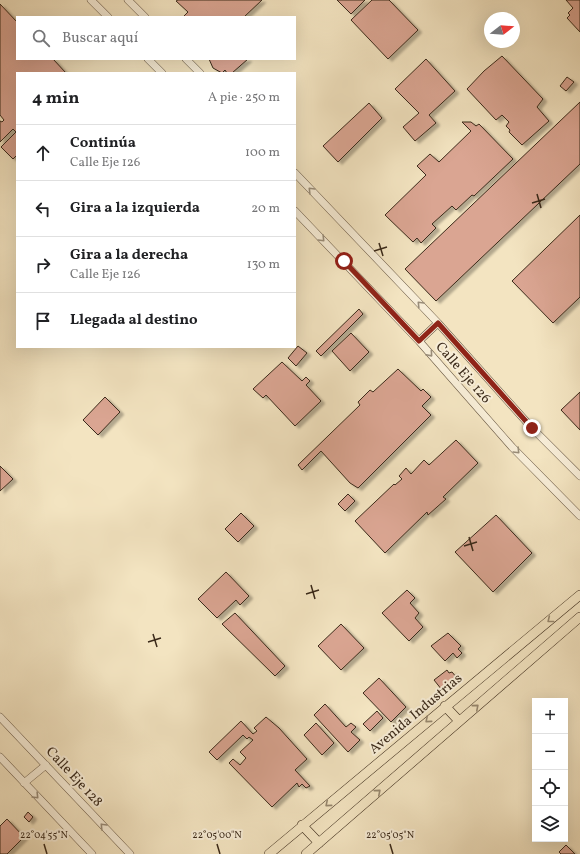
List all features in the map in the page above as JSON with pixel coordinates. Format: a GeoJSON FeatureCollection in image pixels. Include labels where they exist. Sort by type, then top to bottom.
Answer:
{"type":"FeatureCollection","features":[{"type":"Feature","properties":{"kind":"main road","name":"Avenida Industrias"},"geometry":{"type":"LineString","coordinates":[[269,854],[580,595]]}},
{"type":"Feature","properties":{"kind":"main road"},"geometry":{"type":"LineString","coordinates":[[306,854],[580,617]]}},
{"type":"Feature","properties":{"kind":"main road"},"geometry":{"type":"LineString","coordinates":[[445,706],[459,722]]}},
{"type":"Feature","properties":{"kind":"main road"},"geometry":{"type":"LineString","coordinates":[[302,825],[320,843]]}},
{"type":"Feature","properties":{"kind":"street"},"geometry":{"type":"LineString","coordinates":[[91,0],[107,16]]}},
{"type":"Feature","properties":{"kind":"street"},"geometry":{"type":"LineString","coordinates":[[128,0],[144,16]]}},
{"type":"Feature","properties":{"kind":"street"},"geometry":{"type":"LineString","coordinates":[[149,60],[161,72]]}},
{"type":"Feature","properties":{"kind":"street"},"geometry":{"type":"LineString","coordinates":[[187,60],[197,72]]}},
{"type":"Feature","properties":{"kind":"street","name":"Calle Eje 126"},"geometry":{"type":"LineString","coordinates":[[296,174],[438,323],[532,428],[580,476]]}},
{"type":"Feature","properties":{"kind":"street","name":"Calle Eje 126"},"geometry":{"type":"LineString","coordinates":[[296,212],[419,341],[512,447],[580,516]]}},
{"type":"Feature","properties":{"kind":"street"},"geometry":{"type":"LineString","coordinates":[[419,341],[438,323]]}},
{"type":"Feature","properties":{"kind":"street","name":"Calle Eje 128"},"geometry":{"type":"LineString","coordinates":[[0,717],[130,854]]}},
{"type":"Feature","properties":{"kind":"street"},"geometry":{"type":"LineString","coordinates":[[0,757],[92,854]]}},
{"type":"Feature","properties":{"kind":"street"},"geometry":{"type":"LineString","coordinates":[[24,783],[46,765]]}},
{"type":"Feature","properties":{"kind":"building"},"geometry":{"type":"Polygon","coordinates":[[[262,0],[245,16],[184,16],[188,12],[176,1],[262,0]]]}},
{"type":"Feature","properties":{"kind":"building"},"geometry":{"type":"Polygon","coordinates":[[[337,0],[365,0],[351,14],[337,0]]]}},
{"type":"Feature","properties":{"kind":"building"},"geometry":{"type":"Polygon","coordinates":[[[372,0],[389,0],[418,30],[388,59],[351,20],[372,0]]]}},
{"type":"Feature","properties":{"kind":"building"},"geometry":{"type":"Polygon","coordinates":[[[566,0],[580,0],[580,32],[567,18],[570,15],[568,13],[573,8],[566,0]]]}},
{"type":"Feature","properties":{"kind":"building"},"geometry":{"type":"Polygon","coordinates":[[[0,4],[16,21],[16,60],[54,60],[65,72],[16,72],[16,132],[13,129],[0,142],[0,121],[2,122],[4,120],[0,115],[0,4]]]}},
{"type":"Feature","properties":{"kind":"building"},"geometry":{"type":"Polygon","coordinates":[[[502,56],[543,99],[537,107],[549,121],[522,145],[509,132],[510,130],[506,126],[509,122],[502,115],[496,120],[467,89],[484,71],[502,56]]]}},
{"type":"Feature","properties":{"kind":"building"},"geometry":{"type":"Polygon","coordinates":[[[426,59],[455,91],[429,115],[436,123],[415,141],[403,127],[419,113],[395,89],[426,59]]]}},
{"type":"Feature","properties":{"kind":"building"},"geometry":{"type":"Polygon","coordinates":[[[209,60],[247,60],[233,72],[226,72],[225,70],[220,72],[213,68],[209,60]]]}},
{"type":"Feature","properties":{"kind":"building"},"geometry":{"type":"Polygon","coordinates":[[[567,77],[574,82],[566,91],[560,86],[567,77]]]}},
{"type":"Feature","properties":{"kind":"building"},"geometry":{"type":"Polygon","coordinates":[[[580,102],[580,164],[436,301],[405,269],[580,102]]]}},
{"type":"Feature","properties":{"kind":"building"},"geometry":{"type":"Polygon","coordinates":[[[369,103],[382,118],[338,162],[323,146],[369,103]]]}},
{"type":"Feature","properties":{"kind":"building"},"geometry":{"type":"Polygon","coordinates":[[[462,122],[471,122],[476,126],[479,124],[513,159],[474,196],[472,195],[456,210],[452,206],[432,224],[436,228],[421,243],[417,238],[413,242],[385,215],[426,175],[417,166],[430,154],[439,162],[471,131],[462,122]]]}},
{"type":"Feature","properties":{"kind":"building"},"geometry":{"type":"Polygon","coordinates":[[[16,132],[16,156],[13,159],[1,147],[16,132]]]}},
{"type":"Feature","properties":{"kind":"building"},"geometry":{"type":"Polygon","coordinates":[[[580,215],[580,297],[553,323],[512,281],[580,215]]]}},
{"type":"Feature","properties":{"kind":"building"},"geometry":{"type":"Polygon","coordinates":[[[359,309],[363,314],[321,356],[316,351],[359,309]]]}},
{"type":"Feature","properties":{"kind":"building"},"geometry":{"type":"Polygon","coordinates":[[[351,333],[369,352],[350,371],[332,351],[351,333]]]}},
{"type":"Feature","properties":{"kind":"building"},"geometry":{"type":"Polygon","coordinates":[[[298,346],[307,353],[296,366],[288,358],[298,346]]]}},
{"type":"Feature","properties":{"kind":"building"},"geometry":{"type":"Polygon","coordinates":[[[282,362],[302,381],[306,377],[310,381],[306,385],[321,401],[295,426],[266,395],[263,398],[253,389],[282,362]]]}},
{"type":"Feature","properties":{"kind":"building"},"geometry":{"type":"Polygon","coordinates":[[[398,369],[421,391],[423,389],[431,397],[422,406],[431,415],[358,488],[350,483],[321,451],[302,470],[298,465],[360,405],[358,402],[370,390],[373,392],[398,369]]]}},
{"type":"Feature","properties":{"kind":"building"},"geometry":{"type":"Polygon","coordinates":[[[580,392],[580,430],[561,410],[580,392]]]}},
{"type":"Feature","properties":{"kind":"building"},"geometry":{"type":"Polygon","coordinates":[[[105,397],[120,412],[98,435],[83,420],[105,397]]]}},
{"type":"Feature","properties":{"kind":"building"},"geometry":{"type":"Polygon","coordinates":[[[456,440],[478,463],[443,497],[446,499],[428,515],[427,512],[385,553],[355,521],[394,484],[395,485],[402,479],[399,476],[406,468],[411,474],[424,460],[429,465],[456,440]]]}},
{"type":"Feature","properties":{"kind":"building"},"geometry":{"type":"Polygon","coordinates":[[[0,466],[13,479],[0,491],[0,466]]]}},
{"type":"Feature","properties":{"kind":"building"},"geometry":{"type":"Polygon","coordinates":[[[348,494],[355,501],[345,511],[338,504],[348,494]]]}},
{"type":"Feature","properties":{"kind":"building"},"geometry":{"type":"Polygon","coordinates":[[[241,513],[254,526],[238,542],[225,529],[241,513]]]}},
{"type":"Feature","properties":{"kind":"building"},"geometry":{"type":"Polygon","coordinates":[[[496,515],[532,553],[493,592],[455,552],[496,515]]]}},
{"type":"Feature","properties":{"kind":"building"},"geometry":{"type":"Polygon","coordinates":[[[226,572],[249,596],[240,605],[236,600],[217,618],[198,599],[226,572]]]}},
{"type":"Feature","properties":{"kind":"building"},"geometry":{"type":"Polygon","coordinates":[[[407,590],[415,598],[410,603],[419,613],[415,618],[423,627],[409,641],[382,613],[407,590]]]}},
{"type":"Feature","properties":{"kind":"building"},"geometry":{"type":"Polygon","coordinates":[[[235,613],[285,666],[275,676],[222,624],[235,613]]]}},
{"type":"Feature","properties":{"kind":"building"},"geometry":{"type":"Polygon","coordinates":[[[341,624],[364,648],[341,670],[318,646],[341,624]]]}},
{"type":"Feature","properties":{"kind":"building"},"geometry":{"type":"Polygon","coordinates":[[[448,633],[461,646],[458,649],[462,653],[457,658],[453,653],[445,661],[431,646],[448,633]]]}},
{"type":"Feature","properties":{"kind":"building"},"geometry":{"type":"Polygon","coordinates":[[[447,670],[449,673],[452,672],[457,678],[442,690],[434,680],[447,670]]]}},
{"type":"Feature","properties":{"kind":"building"},"geometry":{"type":"Polygon","coordinates":[[[379,678],[406,707],[391,722],[363,693],[379,678]]]}},
{"type":"Feature","properties":{"kind":"building"},"geometry":{"type":"Polygon","coordinates":[[[325,704],[346,727],[351,723],[356,727],[351,732],[360,740],[348,752],[314,715],[325,704]]]}},
{"type":"Feature","properties":{"kind":"building"},"geometry":{"type":"Polygon","coordinates":[[[377,711],[383,718],[370,731],[363,724],[377,711]]]}},
{"type":"Feature","properties":{"kind":"building"},"geometry":{"type":"Polygon","coordinates":[[[266,717],[279,728],[307,759],[295,770],[310,786],[306,788],[302,784],[299,787],[297,783],[272,807],[229,763],[233,759],[240,765],[246,758],[240,752],[253,740],[249,737],[247,739],[243,735],[217,760],[209,752],[241,721],[253,734],[257,731],[254,728],[266,717]]]}},
{"type":"Feature","properties":{"kind":"building"},"geometry":{"type":"Polygon","coordinates":[[[316,723],[334,743],[322,755],[304,735],[316,723]]]}},
{"type":"Feature","properties":{"kind":"building"},"geometry":{"type":"Polygon","coordinates":[[[28,812],[33,817],[29,822],[24,817],[28,812]]]}},
{"type":"Feature","properties":{"kind":"building"},"geometry":{"type":"Polygon","coordinates":[[[7,819],[24,837],[7,854],[0,854],[0,826],[7,819]]]}},
{"type":"Feature","properties":{"kind":"building"},"geometry":{"type":"Polygon","coordinates":[[[566,845],[575,854],[561,854],[559,852],[566,845]]]}},
{"type":"Feature","properties":{"kind":"route"},"geometry":{"type":"LineString","coordinates":[[344,261],[419,341],[438,323],[532,428]]}}]}
